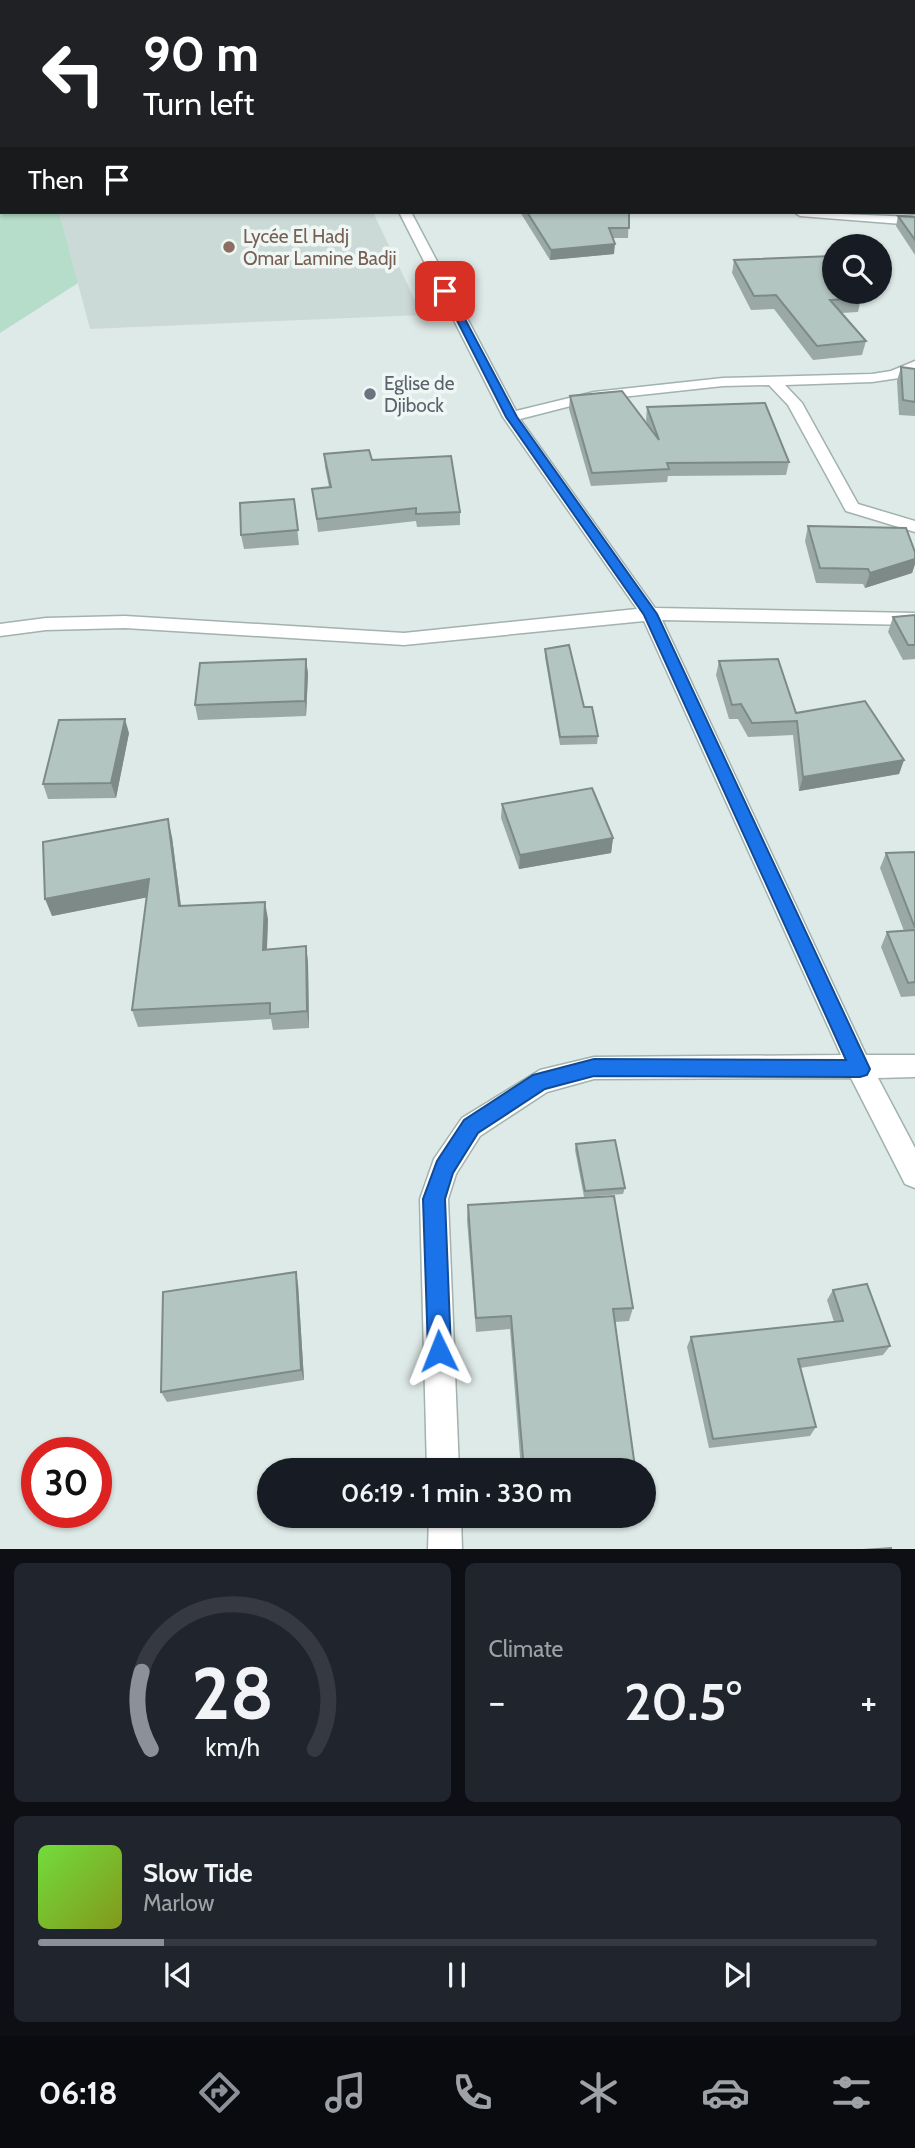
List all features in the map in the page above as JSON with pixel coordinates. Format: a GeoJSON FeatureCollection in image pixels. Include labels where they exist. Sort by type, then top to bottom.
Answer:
{"type":"FeatureCollection","features":[{"type":"Feature","properties":{"kind":"street"},"geometry":{"type":"LineString","coordinates":[[406,214],[512,417],[650,614],[860,1069],[915,1175]]}},
{"type":"Feature","properties":{"kind":"street"},"geometry":{"type":"LineString","coordinates":[[826,214],[915,221]]}},
{"type":"Feature","properties":{"kind":"street"},"geometry":{"type":"LineString","coordinates":[[512,417],[594,396],[723,382],[872,378],[894,375],[915,365]]}},
{"type":"Feature","properties":{"kind":"street"},"geometry":{"type":"LineString","coordinates":[[773,381],[794,403],[852,507],[915,527]]}},
{"type":"Feature","properties":{"kind":"street"},"geometry":{"type":"LineString","coordinates":[[0,630],[46,624],[125,622],[404,639],[650,614],[915,619]]}},
{"type":"Feature","properties":{"kind":"street"},"geometry":{"type":"LineString","coordinates":[[443,1458],[434,1199],[444,1168],[471,1127],[540,1082],[594,1068],[860,1069],[915,1066]]}},
{"type":"Feature","properties":{"kind":"street"},"geometry":{"type":"LineString","coordinates":[[445,1528],[445,1549]]}},
{"type":"Feature","properties":{"kind":"shaded area","name":"Lycée El Hadj Omar Lamine Badji"},"geometry":{"type":"Polygon","coordinates":[[[60,214],[374,214],[422,315],[90,329],[60,214]]]}},
{"type":"Feature","properties":{"kind":"green space"},"geometry":{"type":"Polygon","coordinates":[[[0,214],[60,214],[78,283],[0,333],[0,214]]]}},
{"type":"Feature","properties":{"kind":"building"},"geometry":{"type":"Polygon","coordinates":[[[528,214],[629,214],[629,228],[609,228],[615,244],[551,250],[528,214]]]}},
{"type":"Feature","properties":{"kind":"building"},"geometry":{"type":"Polygon","coordinates":[[[898,216],[915,217],[915,240],[898,216]]]}},
{"type":"Feature","properties":{"kind":"building"},"geometry":{"type":"Polygon","coordinates":[[[822,256],[822,304],[834,304],[866,341],[817,346],[776,295],[754,296],[734,260],[822,256]]]}},
{"type":"Feature","properties":{"kind":"building"},"geometry":{"type":"Polygon","coordinates":[[[901,367],[915,369],[915,402],[903,400],[901,367]]]}},
{"type":"Feature","properties":{"kind":"building"},"geometry":{"type":"Polygon","coordinates":[[[622,391],[659,440],[647,407],[765,403],[789,462],[667,463],[669,469],[592,473],[570,396],[622,391]]]}},
{"type":"Feature","properties":{"kind":"building"},"geometry":{"type":"Polygon","coordinates":[[[369,450],[372,460],[451,456],[460,512],[416,514],[416,508],[317,519],[312,489],[331,487],[324,454],[369,450]]]}},
{"type":"Feature","properties":{"kind":"building"},"geometry":{"type":"Polygon","coordinates":[[[294,499],[298,530],[241,535],[240,503],[294,499]]]}},
{"type":"Feature","properties":{"kind":"building"},"geometry":{"type":"Polygon","coordinates":[[[808,526],[906,528],[915,559],[870,573],[868,569],[820,568],[808,526]]]}},
{"type":"Feature","properties":{"kind":"building"},"geometry":{"type":"Polygon","coordinates":[[[915,615],[915,645],[908,645],[893,617],[915,615]]]}},
{"type":"Feature","properties":{"kind":"building"},"geometry":{"type":"Polygon","coordinates":[[[569,645],[584,707],[592,707],[598,736],[560,737],[545,649],[569,645]]]}},
{"type":"Feature","properties":{"kind":"building"},"geometry":{"type":"Polygon","coordinates":[[[306,659],[305,701],[195,705],[200,663],[306,659]]]}},
{"type":"Feature","properties":{"kind":"building"},"geometry":{"type":"Polygon","coordinates":[[[778,659],[796,713],[865,701],[904,760],[803,777],[797,721],[752,723],[741,704],[732,705],[719,661],[778,659]]]}},
{"type":"Feature","properties":{"kind":"building"},"geometry":{"type":"Polygon","coordinates":[[[125,719],[111,783],[43,784],[59,720],[125,719]]]}},
{"type":"Feature","properties":{"kind":"building"},"geometry":{"type":"Polygon","coordinates":[[[592,788],[613,838],[520,855],[502,804],[592,788]]]}},
{"type":"Feature","properties":{"kind":"building"},"geometry":{"type":"Polygon","coordinates":[[[168,819],[179,906],[265,902],[263,950],[306,946],[307,1011],[270,1014],[270,1003],[132,1010],[149,879],[45,899],[43,842],[168,819]]]}},
{"type":"Feature","properties":{"kind":"building"},"geometry":{"type":"Polygon","coordinates":[[[915,852],[915,928],[886,853],[915,852]]]}},
{"type":"Feature","properties":{"kind":"building"},"geometry":{"type":"Polygon","coordinates":[[[915,930],[915,982],[908,983],[887,932],[915,930]]]}},
{"type":"Feature","properties":{"kind":"building"},"geometry":{"type":"Polygon","coordinates":[[[615,1140],[625,1188],[585,1191],[576,1144],[615,1140]]]}},
{"type":"Feature","properties":{"kind":"building"},"geometry":{"type":"Polygon","coordinates":[[[614,1196],[633,1308],[613,1309],[634,1458],[523,1458],[511,1316],[476,1318],[468,1205],[614,1196]]]}},
{"type":"Feature","properties":{"kind":"building"},"geometry":{"type":"Polygon","coordinates":[[[296,1272],[301,1370],[161,1392],[163,1292],[296,1272]]]}},
{"type":"Feature","properties":{"kind":"building"},"geometry":{"type":"Polygon","coordinates":[[[867,1284],[890,1346],[798,1359],[816,1427],[713,1439],[691,1337],[843,1321],[833,1290],[867,1284]]]}},
{"type":"Feature","properties":{"kind":"place","name":"Lycée El Hadj Omar Lamine Badji"},"geometry":{"type":"Point","coordinates":[229,247]}},
{"type":"Feature","properties":{"kind":"place","name":"Eglise de Djibock"},"geometry":{"type":"Point","coordinates":[370,394]}},
{"type":"Feature","properties":{"kind":"route"},"geometry":{"type":"LineString","coordinates":[[439,1351],[434,1199],[444,1168],[471,1127],[540,1082],[594,1068],[860,1069],[650,614],[512,417],[445,291]]}}]}
